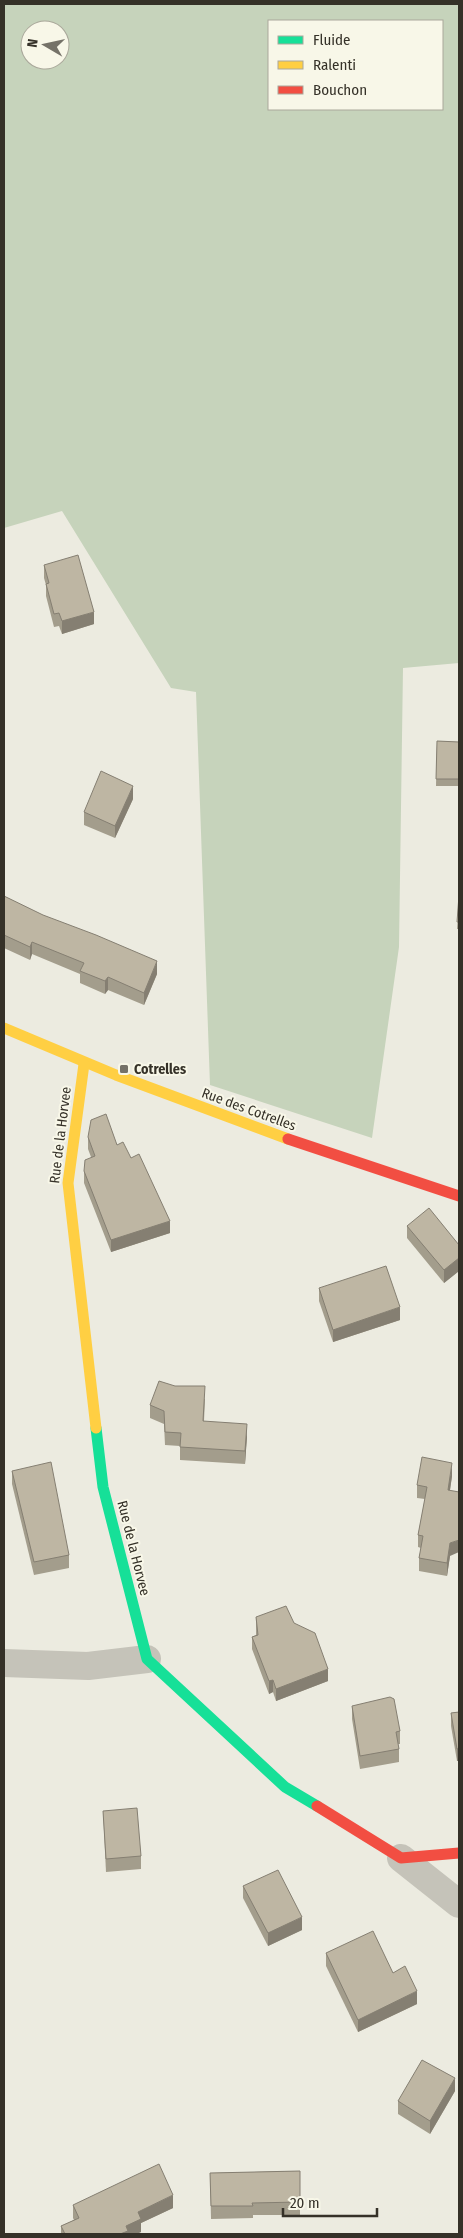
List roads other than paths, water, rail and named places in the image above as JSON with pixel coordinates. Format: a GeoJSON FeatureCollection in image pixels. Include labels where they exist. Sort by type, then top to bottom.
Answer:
{"type":"FeatureCollection","features":[{"type":"Feature","properties":{"kind":"street","name":"Rue des Cotrelles"},"geometry":{"type":"LineString","coordinates":[[4,1028],[84,1064],[295,1142],[459,1196]]}},
{"type":"Feature","properties":{"kind":"street","name":"Rue de la Horvee"},"geometry":{"type":"LineString","coordinates":[[84,1064],[68,1183],[103,1487],[147,1659]]}},
{"type":"Feature","properties":{"kind":"street"},"geometry":{"type":"LineString","coordinates":[[4,1663],[88,1666],[147,1659],[285,1787],[401,1858],[459,1904]]}},
{"type":"Feature","properties":{"kind":"street"},"geometry":{"type":"LineString","coordinates":[[401,1858],[459,1852]]}},
{"type":"Feature","properties":{"kind":"place","name":"Cotrelles"},"geometry":{"type":"Point","coordinates":[124,1069]}}]}
